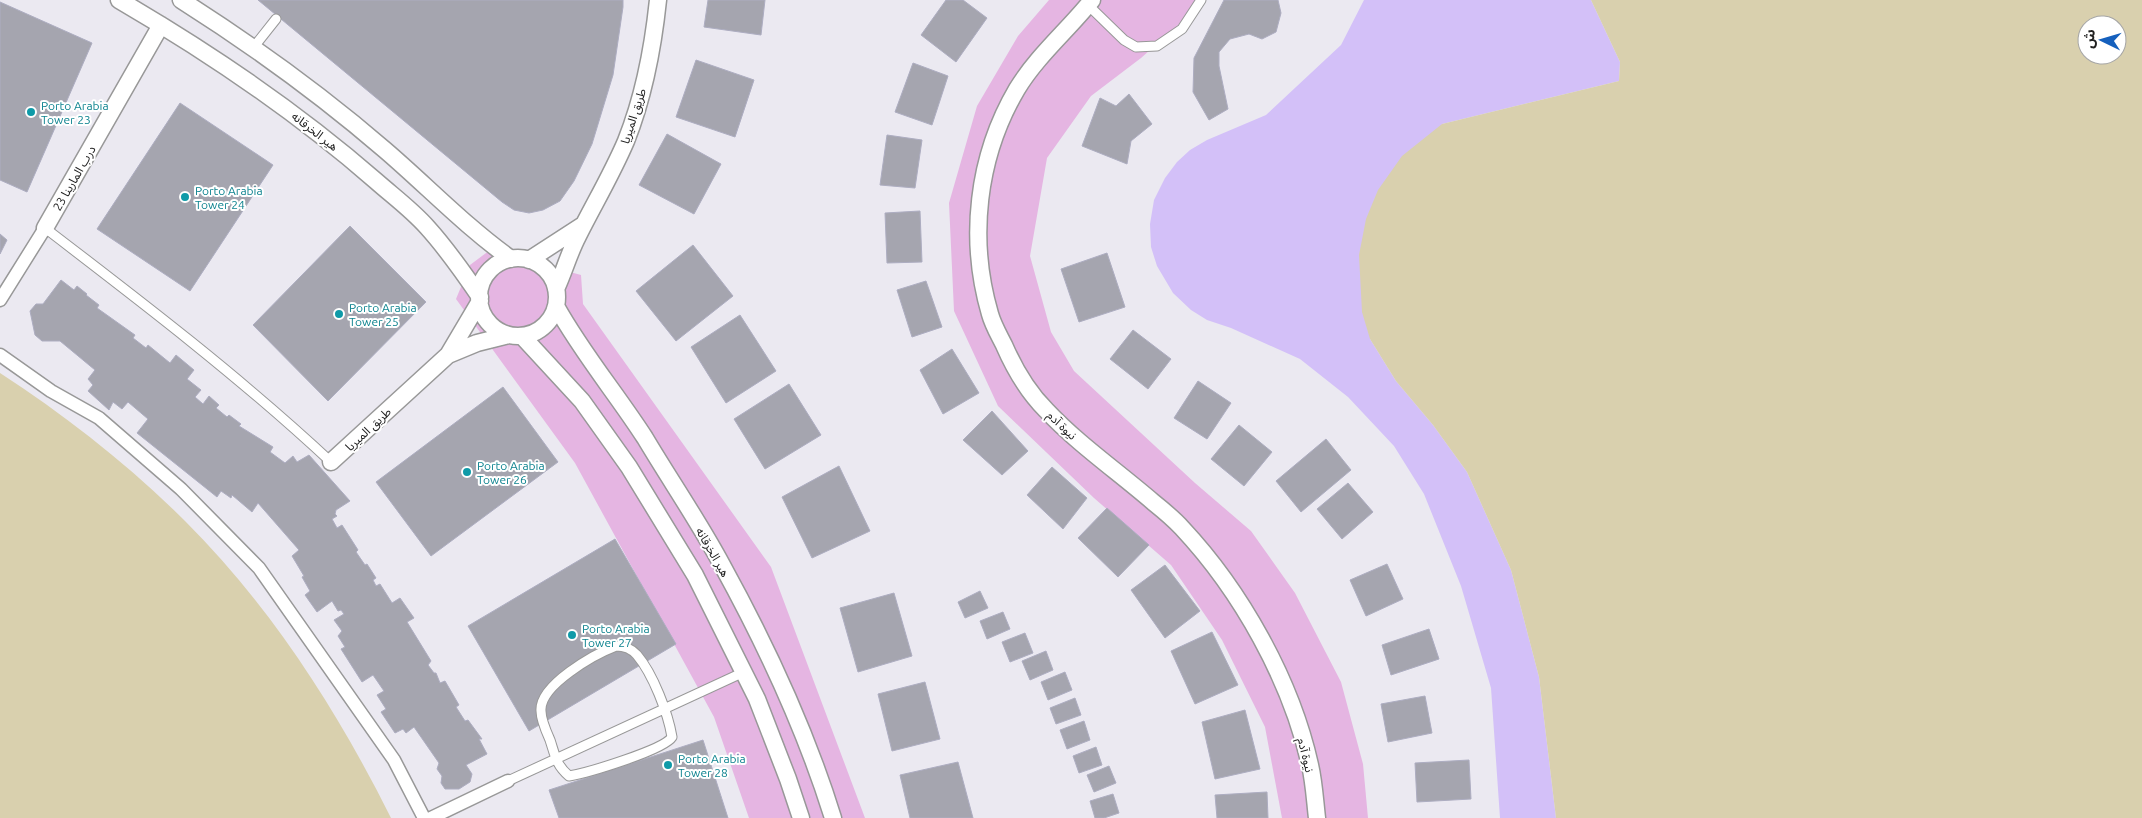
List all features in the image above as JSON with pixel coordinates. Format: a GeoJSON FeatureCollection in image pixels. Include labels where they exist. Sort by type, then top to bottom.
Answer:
{"type":"FeatureCollection","features":[{"type":"Feature","properties":{"kind":"street","name":"هير الخرقانه"},"geometry":{"type":"LineString","coordinates":[[119,0],[161,25],[279,103],[330,142],[425,225],[446,248],[480,299]]}},
{"type":"Feature","properties":{"kind":"street","name":"طريق الميريا"},"geometry":{"type":"LineString","coordinates":[[556,289],[573,246],[607,183],[638,106],[652,46],[658,0]]}},
{"type":"Feature","properties":{"kind":"street"},"geometry":{"type":"LineString","coordinates":[[187,2],[254,48],[348,119],[387,152],[467,226],[511,259]]}},
{"type":"Feature","properties":{"kind":"street","name":"نيوة آدم"},"geometry":{"type":"LineString","coordinates":[[1090,3],[1047,49],[1018,87],[999,122],[985,164],[978,212],[978,253],[990,315],[1014,367],[1044,409],[1082,445],[1181,526],[1243,606],[1275,667],[1295,714],[1310,766],[1317,818]]}},
{"type":"Feature","properties":{"kind":"street","name":"درب المارينا 23"},"geometry":{"type":"LineString","coordinates":[[45,228],[161,25]]}},
{"type":"Feature","properties":{"kind":"street","name":"طريق الميريا"},"geometry":{"type":"LineString","coordinates":[[529,260],[585,224]]}},
{"type":"Feature","properties":{"kind":"street"},"geometry":{"type":"LineString","coordinates":[[0,300],[45,228]]}},
{"type":"Feature","properties":{"kind":"street"},"geometry":{"type":"LineString","coordinates":[[516,335],[541,328],[550,318],[556,306],[556,289],[547,271],[529,260],[511,259],[503,261],[491,269],[483,282],[480,299],[487,320],[496,329],[516,335],[582,401],[629,467],[695,575],[744,672],[788,778],[801,818]]}},
{"type":"Feature","properties":{"kind":"street","name":"طريق الميريا"},"geometry":{"type":"LineString","coordinates":[[331,462],[448,355],[480,299]]}},
{"type":"Feature","properties":{"kind":"street","name":"هير الخرقانه"},"geometry":{"type":"LineString","coordinates":[[556,306],[572,336],[643,437],[722,564],[791,707],[822,781],[834,818]]}},
{"type":"Feature","properties":{"kind":"street","name":"طريق الميريا"},"geometry":{"type":"LineString","coordinates":[[448,355],[477,343],[516,335]]}},
{"type":"Feature","properties":{"kind":"street"},"geometry":{"type":"LineString","coordinates":[[0,355],[51,391],[99,418],[181,489],[259,568],[394,760],[424,818]]}},
{"type":"Feature","properties":{"kind":"street"},"geometry":{"type":"LineString","coordinates":[[431,818],[508,781]]}},
{"type":"Feature","properties":{"kind":"lane"},"geometry":{"type":"LineString","coordinates":[[1090,3],[1124,40],[1136,47],[1157,46],[1182,29],[1201,0]]}},
{"type":"Feature","properties":{"kind":"lane"},"geometry":{"type":"LineString","coordinates":[[254,48],[276,19]]}},
{"type":"Feature","properties":{"kind":"lane"},"geometry":{"type":"LineString","coordinates":[[45,228],[172,326],[282,416],[331,462]]}},
{"type":"Feature","properties":{"kind":"lane"},"geometry":{"type":"LineString","coordinates":[[616,646],[625,646],[636,654],[665,708],[672,737],[669,742],[583,774],[569,776],[560,768],[556,758],[540,710],[544,696],[558,680],[604,650],[616,646]]}},
{"type":"Feature","properties":{"kind":"lane"},"geometry":{"type":"LineString","coordinates":[[508,781],[744,672]]}},
{"type":"Feature","properties":{"kind":"shaded area"},"geometry":{"type":"Polygon","coordinates":[[[1049,0],[1199,0],[1194,11],[1141,58],[1091,96],[1047,158],[1030,256],[1051,332],[1074,371],[1195,483],[1251,531],[1295,593],[1341,682],[1363,764],[1368,818],[1282,818],[1265,727],[1222,640],[1171,565],[1094,498],[998,406],[954,311],[949,203],[977,106],[1018,36],[1049,0]]]}},
{"type":"Feature","properties":{"kind":"shaded area"},"geometry":{"type":"Polygon","coordinates":[[[1591,0],[2142,0],[2142,818],[1556,818],[1539,677],[1511,570],[1467,472],[1433,425],[1396,381],[1370,339],[1362,312],[1359,255],[1366,219],[1378,190],[1402,156],[1442,124],[1619,81],[1620,62],[1591,0]]]}},
{"type":"Feature","properties":{"kind":"shaded area"},"geometry":{"type":"Polygon","coordinates":[[[490,250],[581,275],[583,304],[771,567],[865,818],[749,818],[714,717],[575,463],[456,299],[470,265],[490,250]]]}},
{"type":"Feature","properties":{"kind":"shaded area"},"geometry":{"type":"Polygon","coordinates":[[[0,373],[73,424],[142,480],[216,554],[274,624],[300,661],[348,738],[391,818],[0,818],[0,373]]]}},
{"type":"Feature","properties":{"kind":"sand"},"geometry":{"type":"Polygon","coordinates":[[[1364,0],[1591,0],[1620,62],[1619,81],[1442,124],[1370,339],[1396,381],[1433,425],[1467,472],[1511,570],[1539,677],[1556,818],[1500,818],[1491,688],[1461,586],[1424,494],[1394,446],[1348,397],[1300,359],[1231,328],[1207,320],[1191,310],[1173,293],[1157,266],[1151,247],[1150,224],[1154,200],[1165,178],[1177,162],[1190,150],[1207,140],[1266,115],[1341,45],[1364,0]]]}},
{"type":"Feature","properties":{"kind":"building"},"geometry":{"type":"Polygon","coordinates":[[[258,0],[623,0],[623,7],[613,75],[592,144],[574,181],[560,201],[543,210],[529,213],[514,210],[502,202],[258,0]]]}},
{"type":"Feature","properties":{"kind":"building"},"geometry":{"type":"Polygon","coordinates":[[[708,0],[765,0],[761,35],[704,27],[708,0]]]}},
{"type":"Feature","properties":{"kind":"building"},"geometry":{"type":"Polygon","coordinates":[[[946,0],[963,0],[987,18],[956,62],[921,35],[946,0]]]}},
{"type":"Feature","properties":{"kind":"building"},"geometry":{"type":"Polygon","coordinates":[[[1224,0],[1278,0],[1281,13],[1276,32],[1262,39],[1249,34],[1230,39],[1219,52],[1219,66],[1228,109],[1209,120],[1193,92],[1194,58],[1224,0]]]}},
{"type":"Feature","properties":{"kind":"building","name":"Porto Arabia Tower 23"},"geometry":{"type":"Polygon","coordinates":[[[0,2],[92,43],[27,192],[0,180],[0,2]]]}},
{"type":"Feature","properties":{"kind":"building"},"geometry":{"type":"Polygon","coordinates":[[[696,60],[754,80],[735,137],[676,117],[696,60]]]}},
{"type":"Feature","properties":{"kind":"building"},"geometry":{"type":"Polygon","coordinates":[[[913,63],[948,76],[932,125],[895,112],[913,63]]]}},
{"type":"Feature","properties":{"kind":"building"},"geometry":{"type":"Polygon","coordinates":[[[1129,94],[1152,124],[1131,141],[1127,164],[1082,146],[1100,98],[1116,106],[1129,94]]]}},
{"type":"Feature","properties":{"kind":"building","name":"Porto Arabia Tower 24"},"geometry":{"type":"Polygon","coordinates":[[[180,103],[273,165],[190,291],[97,229],[180,103]]]}},
{"type":"Feature","properties":{"kind":"building"},"geometry":{"type":"Polygon","coordinates":[[[667,134],[721,164],[694,214],[639,185],[667,134]]]}},
{"type":"Feature","properties":{"kind":"building"},"geometry":{"type":"Polygon","coordinates":[[[887,135],[922,140],[915,188],[880,185],[887,135]]]}},
{"type":"Feature","properties":{"kind":"building"},"geometry":{"type":"Polygon","coordinates":[[[920,211],[922,262],[887,263],[885,213],[920,211]]]}},
{"type":"Feature","properties":{"kind":"building","name":"Porto Arabia Tower 25"},"geometry":{"type":"Polygon","coordinates":[[[350,226],[426,302],[328,401],[253,325],[350,226]]]}},
{"type":"Feature","properties":{"kind":"building"},"geometry":{"type":"Polygon","coordinates":[[[0,234],[7,240],[0,254],[0,234]]]}},
{"type":"Feature","properties":{"kind":"building"},"geometry":{"type":"Polygon","coordinates":[[[693,245],[733,296],[676,341],[636,291],[693,245]]]}},
{"type":"Feature","properties":{"kind":"building"},"geometry":{"type":"Polygon","coordinates":[[[1107,253],[1125,307],[1079,322],[1061,269],[1107,253]]]}},
{"type":"Feature","properties":{"kind":"building"},"geometry":{"type":"Polygon","coordinates":[[[61,280],[74,290],[77,286],[87,294],[99,305],[97,308],[135,335],[133,338],[146,348],[148,345],[170,363],[176,355],[194,370],[187,379],[201,390],[195,397],[203,404],[209,396],[219,405],[216,408],[227,417],[229,415],[241,424],[239,426],[273,447],[270,452],[285,463],[293,456],[297,462],[309,455],[350,501],[336,510],[335,514],[337,516],[332,519],[337,528],[342,525],[358,550],[356,552],[376,578],[373,580],[376,586],[380,584],[392,603],[400,598],[414,618],[407,622],[431,661],[428,665],[436,673],[440,683],[445,681],[459,705],[456,707],[465,721],[468,720],[482,739],[479,739],[487,754],[466,765],[472,774],[470,782],[459,789],[445,789],[441,783],[442,776],[437,769],[439,763],[414,727],[406,733],[403,729],[395,733],[381,712],[386,709],[377,695],[384,691],[373,675],[362,682],[341,649],[345,647],[338,636],[342,631],[334,620],[344,614],[341,610],[338,611],[332,601],[317,612],[305,595],[310,591],[302,577],[304,576],[292,556],[299,550],[258,503],[252,512],[232,495],[231,498],[221,491],[217,497],[137,433],[148,419],[128,402],[122,409],[113,402],[109,410],[88,391],[93,385],[88,379],[95,370],[60,341],[42,341],[35,335],[30,311],[36,304],[43,304],[61,280]]]}},
{"type":"Feature","properties":{"kind":"building"},"geometry":{"type":"Polygon","coordinates":[[[926,281],[942,327],[912,337],[897,290],[926,281]]]}},
{"type":"Feature","properties":{"kind":"building"},"geometry":{"type":"Polygon","coordinates":[[[740,315],[776,371],[726,403],[691,347],[740,315]]]}},
{"type":"Feature","properties":{"kind":"building"},"geometry":{"type":"Polygon","coordinates":[[[1133,330],[1171,359],[1148,389],[1110,359],[1133,330]]]}},
{"type":"Feature","properties":{"kind":"building"},"geometry":{"type":"Polygon","coordinates":[[[952,349],[979,393],[943,414],[920,370],[952,349]]]}},
{"type":"Feature","properties":{"kind":"building"},"geometry":{"type":"Polygon","coordinates":[[[1198,381],[1231,403],[1207,439],[1174,418],[1198,381]]]}},
{"type":"Feature","properties":{"kind":"building"},"geometry":{"type":"Polygon","coordinates":[[[789,384],[821,435],[765,469],[734,419],[789,384]]]}},
{"type":"Feature","properties":{"kind":"building","name":"Porto Arabia Tower 26"},"geometry":{"type":"Polygon","coordinates":[[[503,387],[558,462],[431,556],[376,482],[503,387]]]}},
{"type":"Feature","properties":{"kind":"building"},"geometry":{"type":"Polygon","coordinates":[[[992,411],[1028,451],[1002,475],[963,440],[992,411]]]}},
{"type":"Feature","properties":{"kind":"building"},"geometry":{"type":"Polygon","coordinates":[[[1239,425],[1272,452],[1244,486],[1211,459],[1239,425]]]}},
{"type":"Feature","properties":{"kind":"building"},"geometry":{"type":"Polygon","coordinates":[[[1326,439],[1351,470],[1301,512],[1276,481],[1326,439]]]}},
{"type":"Feature","properties":{"kind":"building"},"geometry":{"type":"Polygon","coordinates":[[[839,466],[870,531],[812,558],[782,497],[839,466]]]}},
{"type":"Feature","properties":{"kind":"building"},"geometry":{"type":"Polygon","coordinates":[[[1052,467],[1087,498],[1063,529],[1027,495],[1052,467]]]}},
{"type":"Feature","properties":{"kind":"building"},"geometry":{"type":"Polygon","coordinates":[[[1348,483],[1373,512],[1342,539],[1317,509],[1348,483]]]}},
{"type":"Feature","properties":{"kind":"building"},"geometry":{"type":"Polygon","coordinates":[[[1107,508],[1149,545],[1118,577],[1078,538],[1107,508]]]}},
{"type":"Feature","properties":{"kind":"building","name":"Porto Arabia Tower 27"},"geometry":{"type":"Polygon","coordinates":[[[615,539],[676,644],[529,731],[468,626],[615,539]]]}},
{"type":"Feature","properties":{"kind":"building"},"geometry":{"type":"Polygon","coordinates":[[[1387,564],[1403,599],[1366,616],[1350,580],[1387,564]]]}},
{"type":"Feature","properties":{"kind":"building"},"geometry":{"type":"Polygon","coordinates":[[[1165,565],[1200,611],[1165,638],[1131,590],[1165,565]]]}},
{"type":"Feature","properties":{"kind":"building"},"geometry":{"type":"Polygon","coordinates":[[[980,591],[988,608],[965,618],[958,602],[980,591]]]}},
{"type":"Feature","properties":{"kind":"building"},"geometry":{"type":"Polygon","coordinates":[[[894,593],[912,656],[858,672],[840,608],[894,593]]]}},
{"type":"Feature","properties":{"kind":"building"},"geometry":{"type":"Polygon","coordinates":[[[1003,612],[1010,629],[987,639],[980,621],[1003,612]]]}},
{"type":"Feature","properties":{"kind":"building"},"geometry":{"type":"Polygon","coordinates":[[[1429,629],[1439,659],[1391,675],[1382,645],[1429,629]]]}},
{"type":"Feature","properties":{"kind":"building"},"geometry":{"type":"Polygon","coordinates":[[[1212,632],[1238,685],[1195,704],[1171,651],[1212,632]]]}},
{"type":"Feature","properties":{"kind":"building"},"geometry":{"type":"Polygon","coordinates":[[[1025,633],[1033,653],[1010,662],[1002,642],[1025,633]]]}},
{"type":"Feature","properties":{"kind":"building"},"geometry":{"type":"Polygon","coordinates":[[[1046,651],[1053,670],[1030,680],[1022,661],[1046,651]]]}},
{"type":"Feature","properties":{"kind":"building"},"geometry":{"type":"Polygon","coordinates":[[[1065,672],[1072,690],[1048,700],[1041,682],[1065,672]]]}},
{"type":"Feature","properties":{"kind":"building"},"geometry":{"type":"Polygon","coordinates":[[[925,682],[940,739],[892,751],[878,694],[925,682]]]}},
{"type":"Feature","properties":{"kind":"building"},"geometry":{"type":"Polygon","coordinates":[[[1425,696],[1432,733],[1388,742],[1381,704],[1425,696]]]}},
{"type":"Feature","properties":{"kind":"building"},"geometry":{"type":"Polygon","coordinates":[[[1075,698],[1081,715],[1056,724],[1050,708],[1075,698]]]}},
{"type":"Feature","properties":{"kind":"building"},"geometry":{"type":"Polygon","coordinates":[[[1245,710],[1260,769],[1215,779],[1202,722],[1245,710]]]}},
{"type":"Feature","properties":{"kind":"building"},"geometry":{"type":"Polygon","coordinates":[[[1084,721],[1090,740],[1067,749],[1060,730],[1084,721]]]}},
{"type":"Feature","properties":{"kind":"building","name":"Porto Arabia Tower 28"},"geometry":{"type":"Polygon","coordinates":[[[703,740],[728,818],[559,818],[549,790],[703,740]]]}},
{"type":"Feature","properties":{"kind":"building"},"geometry":{"type":"Polygon","coordinates":[[[1096,747],[1102,765],[1079,773],[1073,756],[1096,747]]]}},
{"type":"Feature","properties":{"kind":"building"},"geometry":{"type":"Polygon","coordinates":[[[1469,760],[1471,799],[1417,802],[1415,763],[1469,760]]]}},
{"type":"Feature","properties":{"kind":"building"},"geometry":{"type":"Polygon","coordinates":[[[958,762],[973,818],[910,818],[900,775],[958,762]]]}},
{"type":"Feature","properties":{"kind":"building"},"geometry":{"type":"Polygon","coordinates":[[[1109,766],[1116,783],[1094,792],[1087,775],[1109,766]]]}},
{"type":"Feature","properties":{"kind":"building"},"geometry":{"type":"Polygon","coordinates":[[[1267,792],[1268,818],[1217,818],[1215,795],[1267,792]]]}},
{"type":"Feature","properties":{"kind":"building"},"geometry":{"type":"Polygon","coordinates":[[[1113,794],[1119,813],[1104,818],[1095,818],[1090,801],[1113,794]]]}},
{"type":"Feature","properties":{"kind":"place","name":"Porto Arabia Tower 23"},"geometry":{"type":"Point","coordinates":[31,112]}},
{"type":"Feature","properties":{"kind":"place","name":"Porto Arabia Tower 24"},"geometry":{"type":"Point","coordinates":[185,197]}},
{"type":"Feature","properties":{"kind":"place","name":"Porto Arabia Tower 25"},"geometry":{"type":"Point","coordinates":[339,314]}},
{"type":"Feature","properties":{"kind":"place","name":"Porto Arabia Tower 26"},"geometry":{"type":"Point","coordinates":[467,472]}},
{"type":"Feature","properties":{"kind":"place","name":"Porto Arabia Tower 27"},"geometry":{"type":"Point","coordinates":[572,635]}},
{"type":"Feature","properties":{"kind":"place","name":"Porto Arabia Tower 28"},"geometry":{"type":"Point","coordinates":[668,765]}}]}
